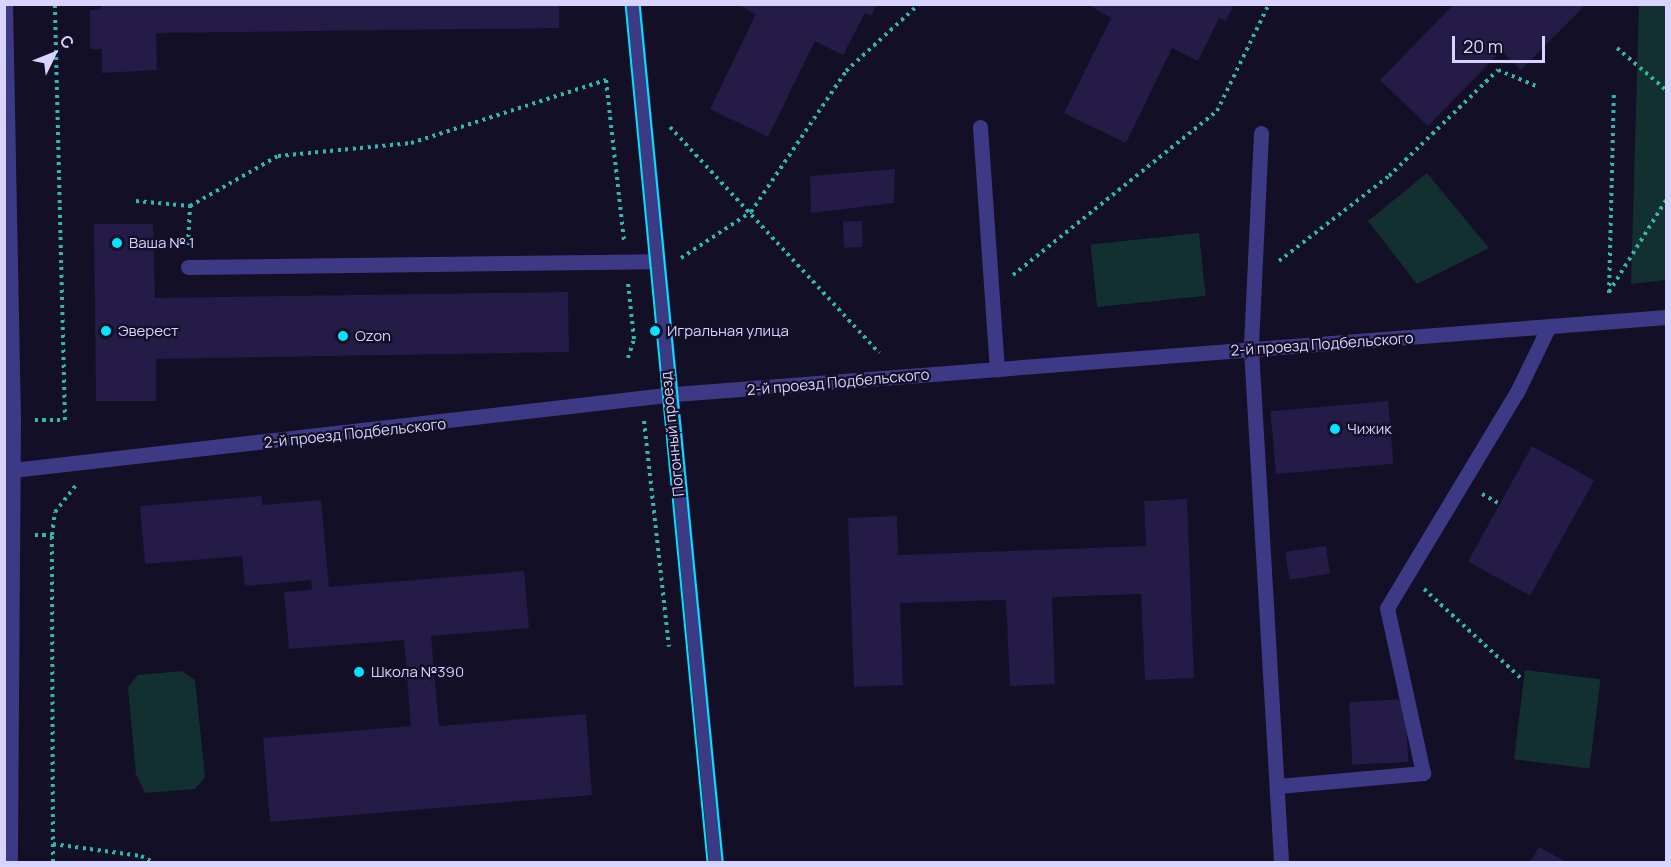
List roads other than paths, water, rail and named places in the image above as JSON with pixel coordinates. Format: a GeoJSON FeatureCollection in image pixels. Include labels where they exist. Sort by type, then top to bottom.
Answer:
{"type":"FeatureCollection","features":[{"type":"Feature","properties":{"kind":"street"},"geometry":{"type":"LineString","coordinates":[[5,4],[10,862]]}},
{"type":"Feature","properties":{"kind":"street","name":"Погонный проезд"},"geometry":{"type":"LineString","coordinates":[[633,4],[668,395],[716,862]]}},
{"type":"Feature","properties":{"kind":"street"},"geometry":{"type":"LineString","coordinates":[[980,128],[997,369]]}},
{"type":"Feature","properties":{"kind":"street"},"geometry":{"type":"LineString","coordinates":[[1261,134],[1251,349],[1281,862]]}},
{"type":"Feature","properties":{"kind":"street"},"geometry":{"type":"LineString","coordinates":[[188,267],[656,261]]}},
{"type":"Feature","properties":{"kind":"street","name":"2-й проезд Подбельского"},"geometry":{"type":"LineString","coordinates":[[8,471],[668,395],[1666,317]]}},
{"type":"Feature","properties":{"kind":"street"},"geometry":{"type":"LineString","coordinates":[[1278,786],[1423,773],[1387,609],[1516,392],[1549,326]]}},
{"type":"Feature","properties":{"kind":"tram line"},"geometry":{"type":"LineString","coordinates":[[626,4],[708,862]]}},
{"type":"Feature","properties":{"kind":"tram line"},"geometry":{"type":"LineString","coordinates":[[640,4],[723,862]]}},
{"type":"Feature","properties":{"kind":"place","name":"Ваша № 1"},"geometry":{"type":"Point","coordinates":[117,243]}},
{"type":"Feature","properties":{"kind":"place","name":"Эверест"},"geometry":{"type":"Point","coordinates":[106,331]}},
{"type":"Feature","properties":{"kind":"place","name":"Игральная улица"},"geometry":{"type":"Point","coordinates":[655,331]}},
{"type":"Feature","properties":{"kind":"place","name":"Ozon"},"geometry":{"type":"Point","coordinates":[343,336]}},
{"type":"Feature","properties":{"kind":"place","name":"Чижик"},"geometry":{"type":"Point","coordinates":[1335,429]}},
{"type":"Feature","properties":{"kind":"place","name":"Школа №390"},"geometry":{"type":"Point","coordinates":[359,672]}}]}
